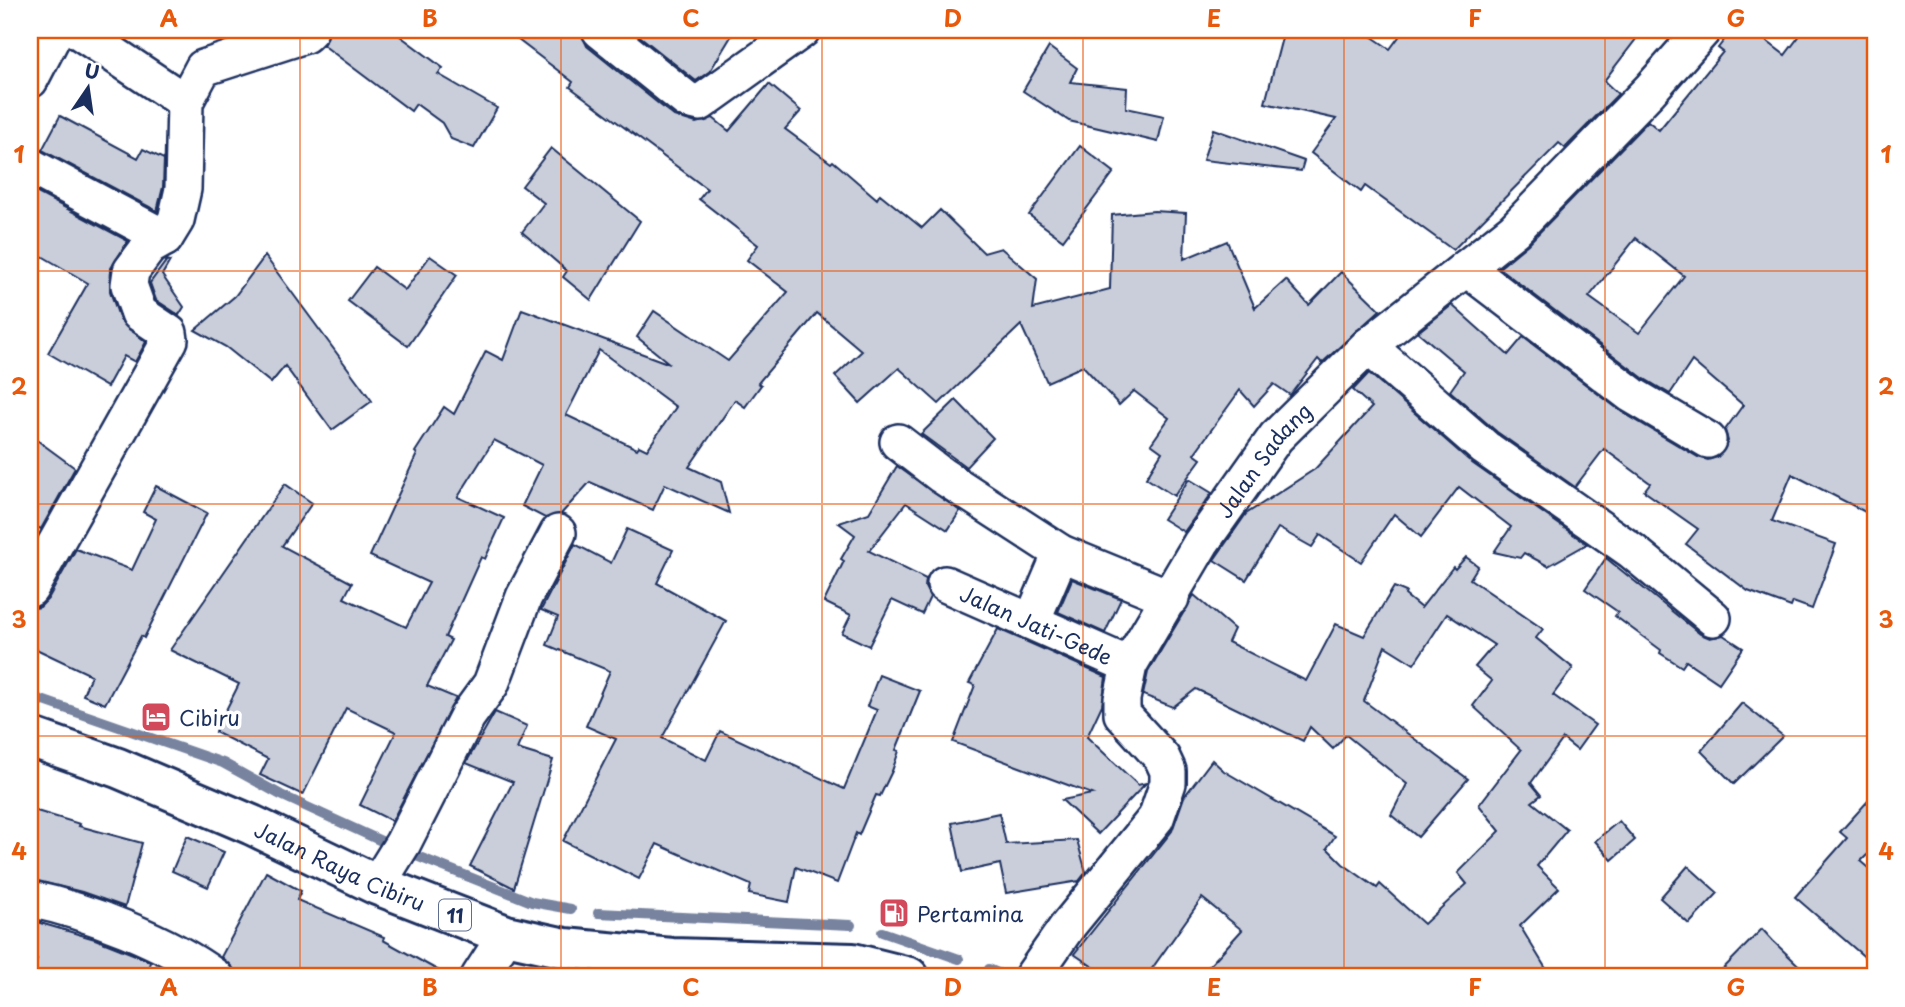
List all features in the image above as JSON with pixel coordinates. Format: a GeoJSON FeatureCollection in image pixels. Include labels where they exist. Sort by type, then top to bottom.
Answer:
{"type":"FeatureCollection","features":[{"type":"Feature","properties":{"kind":"highway","name":"Jalan Raya Cibiru"},"geometry":{"type":"LineString","coordinates":[[30,737],[118,768],[252,825],[377,885],[506,935],[565,947],[672,958],[853,963],[909,977]]}},
{"type":"Feature","properties":{"kind":"street"},"geometry":{"type":"LineString","coordinates":[[30,80],[56,30]]}},
{"type":"Feature","properties":{"kind":"street"},"geometry":{"type":"LineString","coordinates":[[77,30],[185,102]]}},
{"type":"Feature","properties":{"kind":"street"},"geometry":{"type":"LineString","coordinates":[[30,589],[170,340],[169,333],[139,313],[129,285],[131,271],[149,247],[165,238],[176,220],[183,189],[185,102],[203,68],[305,35],[310,30]]}},
{"type":"Feature","properties":{"kind":"street"},"geometry":{"type":"LineString","coordinates":[[600,30],[687,100],[700,103],[803,30]]}},
{"type":"Feature","properties":{"kind":"street","name":"Jalan Sadang"},"geometry":{"type":"LineString","coordinates":[[1032,977],[1068,927],[1156,818],[1168,783],[1168,771],[1162,758],[1122,714],[1122,699],[1129,665],[1171,598],[1197,548],[1245,476],[1276,437],[1368,345],[1514,230],[1650,90],[1703,30]]}},
{"type":"Feature","properties":{"kind":"street"},"geometry":{"type":"LineString","coordinates":[[30,166],[165,238]]}},
{"type":"Feature","properties":{"kind":"street"},"geometry":{"type":"LineString","coordinates":[[1466,268],[1632,395],[1708,440]]}},
{"type":"Feature","properties":{"kind":"street"},"geometry":{"type":"LineString","coordinates":[[1368,345],[1485,448],[1632,551],[1713,618]]}},
{"type":"Feature","properties":{"kind":"street"},"geometry":{"type":"LineString","coordinates":[[898,442],[941,475],[1061,553],[1171,598]]}},
{"type":"Feature","properties":{"kind":"street"},"geometry":{"type":"LineString","coordinates":[[377,885],[403,843],[467,718],[491,684],[524,597],[558,533]]}},
{"type":"Feature","properties":{"kind":"street"},"geometry":{"type":"LineString","coordinates":[[1032,621],[1061,553]]}},
{"type":"Feature","properties":{"kind":"street","name":"Jalan Jati-Gede"},"geometry":{"type":"LineString","coordinates":[[945,584],[1129,665]]}},
{"type":"Feature","properties":{"kind":"street"},"geometry":{"type":"LineString","coordinates":[[30,900],[64,906],[99,920],[191,959],[215,977]]}},
{"type":"Feature","properties":{"kind":"street"},"geometry":{"type":"LineString","coordinates":[[479,977],[506,935]]}},
{"type":"Feature","properties":{"kind":"building"},"geometry":{"type":"Polygon","coordinates":[[[330,30],[392,30],[443,68],[438,74],[497,108],[474,148],[451,139],[442,123],[416,104],[411,111],[323,45],[330,30]]]}},
{"type":"Feature","properties":{"kind":"building"},"geometry":{"type":"Polygon","coordinates":[[[505,30],[580,30],[587,46],[674,116],[696,123],[713,118],[729,131],[769,84],[801,111],[785,129],[831,163],[833,161],[877,199],[880,194],[922,228],[940,210],[984,253],[1001,248],[1037,279],[1033,309],[1110,289],[1112,215],[1154,211],[1186,213],[1184,259],[1227,241],[1255,308],[1286,280],[1309,305],[1341,272],[1380,310],[1322,363],[1318,359],[1290,395],[1274,384],[1254,406],[1240,390],[1194,454],[1201,459],[1174,496],[1146,478],[1162,452],[1151,444],[1169,418],[1134,391],[1119,405],[1083,366],[1047,382],[1021,325],[939,404],[899,368],[860,403],[835,376],[862,351],[817,313],[758,383],[761,385],[745,407],[735,400],[689,467],[721,482],[729,513],[665,484],[653,510],[590,482],[561,514],[545,518],[522,506],[542,465],[494,440],[458,497],[504,518],[485,559],[481,557],[445,637],[451,640],[427,686],[456,698],[392,821],[360,805],[396,732],[346,708],[303,795],[260,775],[268,759],[215,732],[239,684],[170,650],[285,484],[312,503],[282,546],[352,583],[344,598],[406,627],[429,583],[370,556],[417,454],[415,452],[444,407],[454,414],[486,351],[503,360],[522,309],[670,364],[637,337],[654,311],[728,361],[788,292],[747,260],[758,245],[699,199],[707,189],[570,87],[573,82],[505,30]],[[599,350],[566,415],[637,449],[639,446],[647,450],[676,407],[599,350]]]}},
{"type":"Feature","properties":{"kind":"building"},"geometry":{"type":"Polygon","coordinates":[[[632,30],[735,30],[710,71],[696,81],[632,30]]]}},
{"type":"Feature","properties":{"kind":"building"},"geometry":{"type":"Polygon","coordinates":[[[1284,30],[1362,30],[1390,49],[1404,30],[1643,30],[1604,81],[1618,94],[1565,148],[1559,143],[1453,250],[1365,186],[1361,192],[1311,153],[1336,119],[1265,103],[1284,30]]]}},
{"type":"Feature","properties":{"kind":"building"},"geometry":{"type":"Polygon","coordinates":[[[1732,30],[1752,30],[1785,55],[1804,30],[1875,30],[1875,517],[1792,474],[1772,521],[1836,544],[1812,609],[1793,602],[1791,607],[1748,591],[1686,544],[1698,529],[1644,491],[1650,483],[1604,449],[1575,487],[1497,432],[1450,391],[1464,371],[1418,332],[1452,305],[1508,355],[1523,337],[1622,412],[1698,457],[1708,460],[1718,457],[1728,441],[1725,430],[1743,405],[1692,361],[1670,394],[1643,378],[1499,268],[1528,244],[1648,121],[1659,130],[1723,52],[1718,48],[1732,30]],[[1636,238],[1589,297],[1639,333],[1684,276],[1636,238]]]}},
{"type":"Feature","properties":{"kind":"building"},"geometry":{"type":"Polygon","coordinates":[[[1049,47],[1077,68],[1070,82],[1127,88],[1126,108],[1164,116],[1158,142],[1069,121],[1023,91],[1049,47]]]}},
{"type":"Feature","properties":{"kind":"building"},"geometry":{"type":"Polygon","coordinates":[[[60,116],[138,158],[143,149],[164,159],[163,187],[157,211],[42,150],[60,116]]]}},
{"type":"Feature","properties":{"kind":"building"},"geometry":{"type":"Polygon","coordinates":[[[1213,129],[1304,161],[1301,171],[1203,160],[1213,129]]]}},
{"type":"Feature","properties":{"kind":"building"},"geometry":{"type":"Polygon","coordinates":[[[1080,146],[1114,172],[1063,240],[1029,215],[1080,146]]]}},
{"type":"Feature","properties":{"kind":"building"},"geometry":{"type":"Polygon","coordinates":[[[551,148],[640,221],[591,300],[563,277],[567,271],[522,232],[544,203],[522,186],[551,148]]]}},
{"type":"Feature","properties":{"kind":"building"},"geometry":{"type":"Polygon","coordinates":[[[30,189],[128,241],[111,268],[110,291],[120,320],[146,342],[135,362],[124,356],[107,387],[48,353],[88,283],[30,249],[30,189]]]}},
{"type":"Feature","properties":{"kind":"building"},"geometry":{"type":"Polygon","coordinates":[[[265,256],[372,401],[332,430],[285,366],[271,383],[226,347],[195,330],[235,296],[265,256]]]}},
{"type":"Feature","properties":{"kind":"building"},"geometry":{"type":"Polygon","coordinates":[[[430,256],[457,275],[408,346],[348,301],[374,267],[405,290],[430,256]]]}},
{"type":"Feature","properties":{"kind":"building"},"geometry":{"type":"Polygon","coordinates":[[[167,260],[170,261],[162,275],[184,307],[179,315],[156,300],[150,283],[167,260]]]}},
{"type":"Feature","properties":{"kind":"building"},"geometry":{"type":"Polygon","coordinates":[[[1369,373],[1472,463],[1587,544],[1548,566],[1524,553],[1520,558],[1494,552],[1511,527],[1459,487],[1421,537],[1394,514],[1361,562],[1320,535],[1312,547],[1278,528],[1246,580],[1214,560],[1246,514],[1315,469],[1372,407],[1353,390],[1369,373]]]}},
{"type":"Feature","properties":{"kind":"building"},"geometry":{"type":"Polygon","coordinates":[[[956,400],[993,438],[966,467],[921,434],[956,400]]]}},
{"type":"Feature","properties":{"kind":"building"},"geometry":{"type":"Polygon","coordinates":[[[30,435],[75,468],[41,529],[30,524],[30,435]]]}},
{"type":"Feature","properties":{"kind":"building"},"geometry":{"type":"Polygon","coordinates":[[[897,466],[960,511],[948,530],[906,503],[869,551],[926,579],[925,587],[930,597],[922,614],[892,600],[869,646],[842,633],[851,615],[824,602],[844,561],[841,559],[855,535],[839,523],[869,513],[897,466]]]}},
{"type":"Feature","properties":{"kind":"building"},"geometry":{"type":"Polygon","coordinates":[[[1189,479],[1212,493],[1184,532],[1163,519],[1189,479]]]}},
{"type":"Feature","properties":{"kind":"building"},"geometry":{"type":"Polygon","coordinates":[[[156,486],[207,513],[144,638],[141,636],[105,704],[83,695],[91,675],[30,646],[30,609],[40,607],[48,599],[76,549],[132,570],[156,519],[143,512],[156,486]]]}},
{"type":"Feature","properties":{"kind":"building"},"geometry":{"type":"Polygon","coordinates":[[[627,529],[673,550],[657,583],[726,621],[662,738],[706,760],[720,731],[844,789],[877,710],[867,706],[879,675],[920,691],[896,750],[899,751],[892,771],[880,796],[876,795],[859,835],[856,833],[837,883],[796,867],[789,902],[749,894],[751,885],[657,844],[639,879],[563,841],[616,739],[586,726],[610,671],[547,645],[558,617],[541,610],[575,544],[611,563],[627,529]]]}},
{"type":"Feature","properties":{"kind":"building"},"geometry":{"type":"Polygon","coordinates":[[[1466,557],[1478,566],[1470,579],[1543,629],[1536,638],[1573,668],[1553,695],[1595,725],[1577,750],[1563,739],[1531,783],[1541,795],[1532,802],[1567,830],[1537,866],[1559,888],[1520,926],[1551,977],[1199,977],[1242,930],[1202,898],[1146,977],[1108,977],[1074,954],[1172,831],[1184,797],[1212,760],[1224,771],[1335,836],[1327,848],[1343,864],[1377,888],[1380,884],[1424,924],[1467,884],[1458,873],[1500,831],[1479,805],[1521,750],[1473,706],[1492,681],[1475,667],[1494,645],[1447,614],[1414,664],[1385,646],[1364,701],[1468,779],[1418,837],[1391,815],[1407,784],[1346,735],[1333,749],[1310,727],[1303,741],[1196,689],[1173,707],[1143,695],[1148,672],[1194,595],[1234,629],[1228,642],[1306,681],[1336,624],[1364,636],[1394,587],[1406,592],[1405,595],[1421,608],[1453,567],[1455,569],[1466,557]]]}},
{"type":"Feature","properties":{"kind":"building"},"geometry":{"type":"Polygon","coordinates":[[[1606,558],[1700,634],[1710,638],[1723,635],[1743,648],[1719,683],[1686,661],[1682,667],[1660,653],[1661,650],[1615,616],[1618,612],[1585,589],[1606,558]]]}},
{"type":"Feature","properties":{"kind":"building"},"geometry":{"type":"Polygon","coordinates":[[[1072,579],[1121,599],[1105,633],[1058,612],[1072,579]]]}},
{"type":"Feature","properties":{"kind":"building"},"geometry":{"type":"Polygon","coordinates":[[[998,629],[1106,677],[1102,705],[1087,737],[1138,785],[1146,783],[1098,834],[1062,800],[1092,794],[953,742],[975,685],[969,683],[998,629]]]}},
{"type":"Feature","properties":{"kind":"building"},"geometry":{"type":"Polygon","coordinates":[[[1742,703],[1783,736],[1734,784],[1701,751],[1742,703]]]}},
{"type":"Feature","properties":{"kind":"building"},"geometry":{"type":"Polygon","coordinates":[[[495,712],[527,726],[517,749],[553,760],[514,888],[470,866],[513,782],[466,763],[495,712]]]}},
{"type":"Feature","properties":{"kind":"building"},"geometry":{"type":"Polygon","coordinates":[[[1875,793],[1875,863],[1867,855],[1861,861],[1875,873],[1875,966],[1795,897],[1847,838],[1840,832],[1875,793]]]}},
{"type":"Feature","properties":{"kind":"building"},"geometry":{"type":"Polygon","coordinates":[[[30,809],[142,843],[125,907],[82,892],[30,879],[30,809]]]}},
{"type":"Feature","properties":{"kind":"building"},"geometry":{"type":"Polygon","coordinates":[[[999,813],[1006,844],[1077,840],[1086,872],[1079,881],[1006,893],[1000,864],[962,872],[952,823],[999,813]]]}},
{"type":"Feature","properties":{"kind":"building"},"geometry":{"type":"Polygon","coordinates":[[[1619,821],[1635,840],[1612,860],[1595,841],[1619,821]]]}},
{"type":"Feature","properties":{"kind":"building"},"geometry":{"type":"Polygon","coordinates":[[[187,836],[224,852],[208,887],[172,871],[187,836]]]}},
{"type":"Feature","properties":{"kind":"building"},"geometry":{"type":"Polygon","coordinates":[[[1688,866],[1718,893],[1689,924],[1660,898],[1688,866]]]}},
{"type":"Feature","properties":{"kind":"building"},"geometry":{"type":"Polygon","coordinates":[[[266,872],[301,891],[297,900],[384,937],[383,940],[450,977],[235,977],[233,968],[221,957],[266,872]]]}},
{"type":"Feature","properties":{"kind":"building"},"geometry":{"type":"Polygon","coordinates":[[[30,920],[95,939],[143,958],[150,962],[146,977],[112,977],[76,969],[74,977],[33,977],[37,959],[30,957],[30,920]]]}},
{"type":"Feature","properties":{"kind":"building"},"geometry":{"type":"Polygon","coordinates":[[[1762,929],[1773,941],[1811,977],[1715,977],[1762,929]]]}},
{"type":"Feature","properties":{"kind":"waterway"},"geometry":{"type":"LineString","coordinates":[[30,696],[223,763],[281,795],[390,845]]}},
{"type":"Feature","properties":{"kind":"waterway"},"geometry":{"type":"LineString","coordinates":[[409,853],[532,902],[571,909]]}},
{"type":"Feature","properties":{"kind":"waterway"},"geometry":{"type":"LineString","coordinates":[[598,913],[851,925]]}},
{"type":"Feature","properties":{"kind":"waterway"},"geometry":{"type":"LineString","coordinates":[[882,932],[959,959]]}},
{"type":"Feature","properties":{"kind":"waterway"},"geometry":{"type":"LineString","coordinates":[[989,969],[1007,977]]}},
{"type":"Feature","properties":{"kind":"place","name":"Cibiru"},"geometry":{"type":"Point","coordinates":[156,717]}},
{"type":"Feature","properties":{"kind":"place","name":"Pertamina"},"geometry":{"type":"Point","coordinates":[894,913]}}]}
